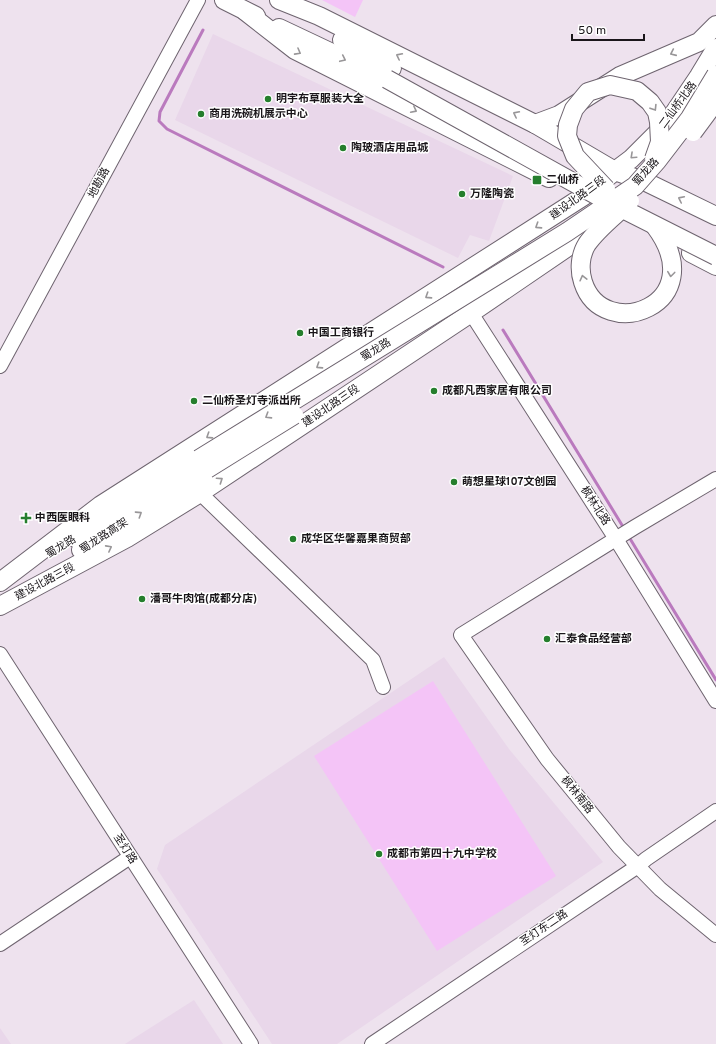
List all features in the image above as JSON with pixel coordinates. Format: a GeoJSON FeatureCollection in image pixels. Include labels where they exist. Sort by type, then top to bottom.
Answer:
{"type":"FeatureCollection","features":[{"type":"Feature","properties":{"kind":"main road"},"geometry":{"type":"LineString","coordinates":[[224,0],[245,11],[390,74],[618,200],[716,266]]}},
{"type":"Feature","properties":{"kind":"main road"},"geometry":{"type":"LineString","coordinates":[[270,0],[390,74],[605,200],[716,256]]}},
{"type":"Feature","properties":{"kind":"main road"},"geometry":{"type":"LineString","coordinates":[[279,0],[319,16],[535,124],[615,170],[646,182],[716,216]]}},
{"type":"Feature","properties":{"kind":"main road"},"geometry":{"type":"LineString","coordinates":[[245,11],[295,50],[584,196],[618,200],[716,242]]}},
{"type":"Feature","properties":{"kind":"main road"},"geometry":{"type":"LineString","coordinates":[[535,124],[559,115],[620,76],[699,42],[716,25]]}},
{"type":"Feature","properties":{"kind":"main road","name":"二仙桥北路"},"geometry":{"type":"LineString","coordinates":[[615,170],[631,159],[668,122],[716,48]]}},
{"type":"Feature","properties":{"kind":"main road","name":"蜀龙路"},"geometry":{"type":"LineString","coordinates":[[618,200],[635,186],[657,161],[690,118],[716,75]]}},
{"type":"Feature","properties":{"kind":"main road"},"geometry":{"type":"LineString","coordinates":[[618,200],[575,156],[567,136],[568,125],[574,109],[588,92],[610,85],[637,91],[653,107],[660,122],[660,142],[655,158],[618,200],[597,233],[586,245],[581,260],[581,274],[585,288],[594,300],[605,308],[619,313],[634,313],[647,309],[659,300],[668,289],[672,275],[672,259],[666,244],[654,225]]}},
{"type":"Feature","properties":{"kind":"main road","name":"二仙桥北路"},"geometry":{"type":"LineString","coordinates":[[646,182],[689,126],[716,85]]}},
{"type":"Feature","properties":{"kind":"main road","name":"蜀龙路"},"geometry":{"type":"LineString","coordinates":[[0,586],[203,464],[567,232],[618,200],[654,181],[686,142],[716,101]]}},
{"type":"Feature","properties":{"kind":"main road","name":"建设北路三段"},"geometry":{"type":"LineString","coordinates":[[0,582],[101,505],[584,196],[615,170]]}},
{"type":"Feature","properties":{"kind":"main road","name":"建设北路三段"},"geometry":{"type":"LineString","coordinates":[[0,604],[127,538],[200,493],[472,313],[618,200],[646,182]]}},
{"type":"Feature","properties":{"kind":"main road","name":"蜀龙路高架"},"geometry":{"type":"LineString","coordinates":[[0,604],[203,464]]}},
{"type":"Feature","properties":{"kind":"street","name":"地勘路"},"geometry":{"type":"LineString","coordinates":[[0,366],[198,0]]}},
{"type":"Feature","properties":{"kind":"street","name":"枫林北路"},"geometry":{"type":"LineString","coordinates":[[472,313],[619,537],[716,701]]}},
{"type":"Feature","properties":{"kind":"street"},"geometry":{"type":"LineString","coordinates":[[619,537],[716,479]]}},
{"type":"Feature","properties":{"kind":"street"},"geometry":{"type":"LineString","coordinates":[[200,493],[373,660],[383,687]]}},
{"type":"Feature","properties":{"kind":"street","name":"枫林南路"},"geometry":{"type":"LineString","coordinates":[[619,537],[461,635],[548,759],[619,846],[660,889],[716,935]]}},
{"type":"Feature","properties":{"kind":"street","name":"圣灯路"},"geometry":{"type":"LineString","coordinates":[[0,654],[251,1044]]}},
{"type":"Feature","properties":{"kind":"street","name":"圣灯东二路"},"geometry":{"type":"LineString","coordinates":[[372,1044],[638,866],[716,811]]}},
{"type":"Feature","properties":{"kind":"street"},"geometry":{"type":"LineString","coordinates":[[0,944],[130,857]]}},
{"type":"Feature","properties":{"kind":"shaded area"},"geometry":{"type":"Polygon","coordinates":[[[322,0],[363,0],[355,17],[322,0]]]}},
{"type":"Feature","properties":{"kind":"shaded area","name":"陶玻酒店用品城"},"geometry":{"type":"Polygon","coordinates":[[[213,34],[513,176],[489,241],[470,235],[458,258],[175,120],[213,34]]]}},
{"type":"Feature","properties":{"kind":"shaded area","name":"成都市第四十九中学校"},"geometry":{"type":"Polygon","coordinates":[[[444,657],[509,749],[603,862],[337,1044],[272,1044],[157,869],[165,845],[444,657]]]}},
{"type":"Feature","properties":{"kind":"shaded area"},"geometry":{"type":"Polygon","coordinates":[[[433,681],[556,876],[437,951],[314,756],[433,681]]]}},
{"type":"Feature","properties":{"kind":"shaded area"},"geometry":{"type":"Polygon","coordinates":[[[194,1000],[223,1044],[125,1044],[194,1000]]]}},
{"type":"Feature","properties":{"kind":"shaded area"},"geometry":{"type":"Polygon","coordinates":[[[0,1028],[11,1044],[0,1044],[0,1028]]]}},
{"type":"Feature","properties":{"kind":"waterway"},"geometry":{"type":"LineString","coordinates":[[203,30],[160,112],[159,121],[167,129],[443,267]]}},
{"type":"Feature","properties":{"kind":"waterway"},"geometry":{"type":"LineString","coordinates":[[503,330],[625,530]]}},
{"type":"Feature","properties":{"kind":"waterway"},"geometry":{"type":"LineString","coordinates":[[629,537],[716,680]]}},
{"type":"Feature","properties":{"kind":"place","name":"明宇布草服装大全"},"geometry":{"type":"Point","coordinates":[268,99]}},
{"type":"Feature","properties":{"kind":"place","name":"商用洗碗机展示中心"},"geometry":{"type":"Point","coordinates":[201,114]}},
{"type":"Feature","properties":{"kind":"place","name":"陶玻酒店用品城"},"geometry":{"type":"Point","coordinates":[343,148]}},
{"type":"Feature","properties":{"kind":"place","name":"二仙桥"},"geometry":{"type":"Point","coordinates":[537,180]}},
{"type":"Feature","properties":{"kind":"place","name":"万隆陶瓷"},"geometry":{"type":"Point","coordinates":[462,194]}},
{"type":"Feature","properties":{"kind":"place","name":"中国工商银行"},"geometry":{"type":"Point","coordinates":[300,333]}},
{"type":"Feature","properties":{"kind":"place","name":"成都凡西家居有限公司"},"geometry":{"type":"Point","coordinates":[434,391]}},
{"type":"Feature","properties":{"kind":"place","name":"二仙桥圣灯寺派出所"},"geometry":{"type":"Point","coordinates":[194,401]}},
{"type":"Feature","properties":{"kind":"place","name":"萌想星球107文创园"},"geometry":{"type":"Point","coordinates":[454,482]}},
{"type":"Feature","properties":{"kind":"place","name":"中西医眼科"},"geometry":{"type":"Point","coordinates":[26,518]}},
{"type":"Feature","properties":{"kind":"place","name":"成华区华馨嘉果商贸部"},"geometry":{"type":"Point","coordinates":[293,539]}},
{"type":"Feature","properties":{"kind":"place","name":"潘哥牛肉馆(成都分店)"},"geometry":{"type":"Point","coordinates":[142,599]}},
{"type":"Feature","properties":{"kind":"place","name":"汇泰食品经营部"},"geometry":{"type":"Point","coordinates":[547,639]}},
{"type":"Feature","properties":{"kind":"place","name":"成都市第四十九中学校"},"geometry":{"type":"Point","coordinates":[379,854]}}]}
